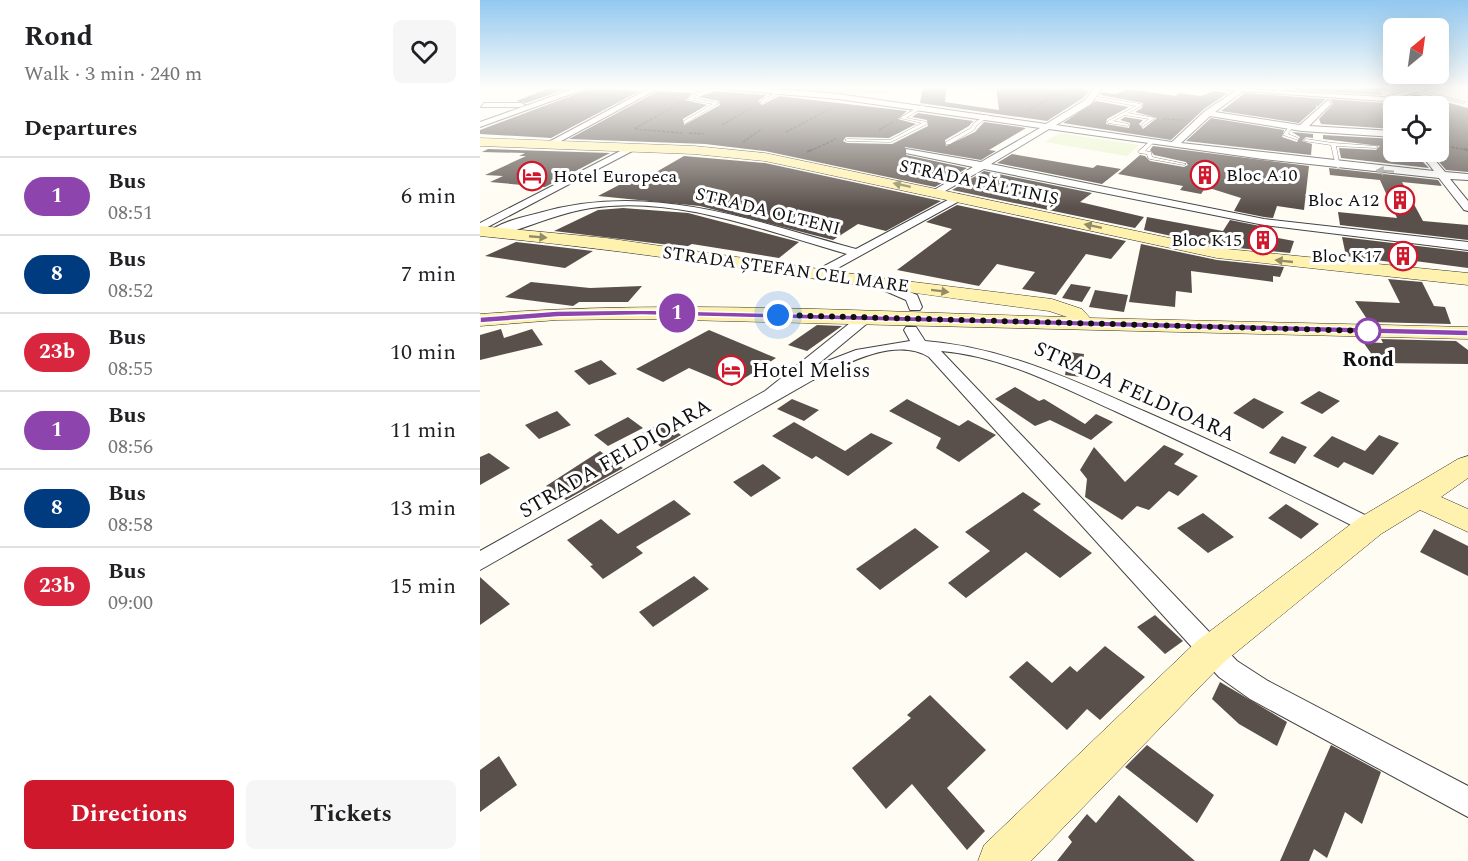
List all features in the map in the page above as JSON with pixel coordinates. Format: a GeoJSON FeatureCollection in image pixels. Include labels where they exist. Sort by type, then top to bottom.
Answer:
{"type":"FeatureCollection","features":[{"type":"Feature","properties":{"kind":"street"},"geometry":{"type":"LineString","coordinates":[[547,145],[581,127]]}},
{"type":"Feature","properties":{"kind":"street"},"geometry":{"type":"LineString","coordinates":[[938,192],[1047,127]]}},
{"type":"Feature","properties":{"kind":"street"},"geometry":{"type":"LineString","coordinates":[[1057,127],[1174,146],[1338,167],[1468,177]]}},
{"type":"Feature","properties":{"kind":"street"},"geometry":{"type":"LineString","coordinates":[[1174,146],[1193,127]]}},
{"type":"Feature","properties":{"kind":"street"},"geometry":{"type":"LineString","coordinates":[[1297,127],[1383,133]]}},
{"type":"Feature","properties":{"kind":"street","name":"STRADA PĂLTINIȘ"},"geometry":{"type":"LineString","coordinates":[[480,142],[633,148],[765,157],[1236,256],[1468,279]]}},
{"type":"Feature","properties":{"kind":"street"},"geometry":{"type":"LineString","coordinates":[[484,231],[633,148]]}},
{"type":"Feature","properties":{"kind":"street"},"geometry":{"type":"LineString","coordinates":[[909,151],[1295,228],[1468,246]]}},
{"type":"Feature","properties":{"kind":"street"},"geometry":{"type":"LineString","coordinates":[[1432,162],[1468,208]]}},
{"type":"Feature","properties":{"kind":"street"},"geometry":{"type":"LineString","coordinates":[[818,275],[959,197]]}},
{"type":"Feature","properties":{"kind":"street","name":"STRADA OLTENI"},"geometry":{"type":"LineString","coordinates":[[484,231],[590,205],[627,203],[694,210],[858,253]]}},
{"type":"Feature","properties":{"kind":"street","name":"STRADA ȘTEFAN CEL MARE"},"geometry":{"type":"LineString","coordinates":[[484,231],[606,243],[881,284],[1052,305],[1075,313],[1085,325]]}},
{"type":"Feature","properties":{"kind":"street"},"geometry":{"type":"LineString","coordinates":[[881,284],[912,298],[915,307]]}},
{"type":"Feature","properties":{"kind":"street"},"geometry":{"type":"LineString","coordinates":[[480,320],[557,314],[642,313],[1468,333]]}},
{"type":"Feature","properties":{"kind":"street","name":"STRADA FELDIOARA"},"geometry":{"type":"LineString","coordinates":[[771,395],[866,318]]}},
{"type":"Feature","properties":{"kind":"street"},"geometry":{"type":"LineString","coordinates":[[916,338],[939,357],[1210,652],[1258,690],[1468,802]]}},
{"type":"Feature","properties":{"kind":"street","name":"STRADA FELDIOARA"},"geometry":{"type":"LineString","coordinates":[[480,561],[771,395],[855,354],[890,347],[916,338],[1038,371],[1321,500],[1370,526]]}},
{"type":"Feature","properties":{"kind":"street"},"geometry":{"type":"LineString","coordinates":[[1000,861],[1210,652],[1370,526],[1468,466]]}},
{"type":"Feature","properties":{"kind":"street"},"geometry":{"type":"LineString","coordinates":[[1419,498],[1468,521]]}},
{"type":"Feature","properties":{"kind":"lane"},"geometry":{"type":"LineString","coordinates":[[847,140],[897,139],[918,127]]}},
{"type":"Feature","properties":{"kind":"lane"},"geometry":{"type":"LineString","coordinates":[[948,143],[974,127]]}},
{"type":"Feature","properties":{"kind":"lane"},"geometry":{"type":"LineString","coordinates":[[1290,127],[1285,135],[1296,139]]}},
{"type":"Feature","properties":{"kind":"lane"},"geometry":{"type":"LineString","coordinates":[[1306,140],[1376,147]]}},
{"type":"Feature","properties":{"kind":"lane"},"geometry":{"type":"LineString","coordinates":[[1152,142],[1141,152],[1149,153],[1150,158],[1184,164]]}},
{"type":"Feature","properties":{"kind":"lane"},"geometry":{"type":"LineString","coordinates":[[1333,144],[1338,167]]}},
{"type":"Feature","properties":{"kind":"path"},"geometry":{"type":"LineString","coordinates":[[637,127],[634,129],[705,134]]}},
{"type":"Feature","properties":{"kind":"path"},"geometry":{"type":"LineString","coordinates":[[786,132],[795,127]]}},
{"type":"Feature","properties":{"kind":"path"},"geometry":{"type":"LineString","coordinates":[[747,139],[762,129]]}},
{"type":"Feature","properties":{"kind":"path"},"geometry":{"type":"LineString","coordinates":[[818,147],[836,138]]}},
{"type":"Feature","properties":{"kind":"path"},"geometry":{"type":"LineString","coordinates":[[1449,147],[1468,150]]}},
{"type":"Feature","properties":{"kind":"green space"},"geometry":{"type":"Polygon","coordinates":[[[1059,133],[1139,145],[1127,156],[1045,142],[1059,133]]]}},
{"type":"Feature","properties":{"kind":"building"},"geometry":{"type":"Polygon","coordinates":[[[488,127],[571,127],[551,138],[480,134],[480,130],[488,127]]]}},
{"type":"Feature","properties":{"kind":"building"},"geometry":{"type":"Polygon","coordinates":[[[591,127],[910,127],[889,138],[846,137],[843,141],[892,144],[926,127],[967,127],[945,140],[946,146],[975,132],[979,127],[1026,128],[989,150],[996,151],[981,160],[905,147],[906,155],[967,168],[935,187],[765,151],[705,144],[569,139],[591,127]]]}},
{"type":"Feature","properties":{"kind":"building"},"geometry":{"type":"Polygon","coordinates":[[[1090,127],[1142,127],[1143,129],[1185,127],[1171,140],[1090,127]]]}},
{"type":"Feature","properties":{"kind":"building"},"geometry":{"type":"Polygon","coordinates":[[[1201,127],[1267,127],[1284,130],[1282,137],[1297,142],[1300,137],[1292,132],[1313,134],[1313,138],[1306,137],[1302,141],[1312,144],[1311,155],[1186,141],[1201,127]]]}},
{"type":"Feature","properties":{"kind":"building"},"geometry":{"type":"Polygon","coordinates":[[[1449,127],[1468,127],[1468,172],[1446,170],[1439,162],[1449,162],[1449,127]]]}},
{"type":"Feature","properties":{"kind":"building"},"geometry":{"type":"Polygon","coordinates":[[[1323,135],[1383,138],[1383,162],[1423,162],[1429,168],[1341,158],[1339,148],[1376,150],[1380,146],[1323,139],[1323,135]]]}},
{"type":"Feature","properties":{"kind":"building"},"geometry":{"type":"Polygon","coordinates":[[[1153,146],[1309,166],[1304,210],[1277,206],[1273,218],[1264,217],[1234,211],[1241,198],[1206,187],[1201,194],[1180,190],[1183,186],[1118,174],[1140,155],[1150,161],[1184,167],[1188,165],[1186,162],[1154,155],[1150,150],[1153,146]]]}},
{"type":"Feature","properties":{"kind":"building"},"geometry":{"type":"Polygon","coordinates":[[[488,149],[610,153],[545,187],[490,182],[503,176],[485,175],[526,156],[519,156],[525,153],[482,152],[488,149]]]}},
{"type":"Feature","properties":{"kind":"building"},"geometry":{"type":"Polygon","coordinates":[[[1012,154],[1093,168],[1097,165],[1121,169],[1102,184],[997,163],[1012,154]]]}},
{"type":"Feature","properties":{"kind":"building"},"geometry":{"type":"Polygon","coordinates":[[[684,156],[765,163],[941,201],[886,231],[858,224],[833,240],[700,206],[598,196],[640,174],[651,175],[684,156]]]}},
{"type":"Feature","properties":{"kind":"building"},"geometry":{"type":"Polygon","coordinates":[[[1329,168],[1438,180],[1442,186],[1402,182],[1423,221],[1468,225],[1468,240],[1340,225],[1338,212],[1397,218],[1380,180],[1330,175],[1329,168]]]}},
{"type":"Feature","properties":{"kind":"building"},"geometry":{"type":"Polygon","coordinates":[[[984,171],[1092,193],[1080,202],[1144,217],[1135,228],[952,190],[984,171]]]}},
{"type":"Feature","properties":{"kind":"building"},"geometry":{"type":"Polygon","coordinates":[[[957,205],[1126,241],[1111,259],[1086,254],[1056,295],[1022,289],[1035,272],[997,264],[979,286],[897,270],[952,229],[926,222],[957,205]]]}},
{"type":"Feature","properties":{"kind":"building"},"geometry":{"type":"Polygon","coordinates":[[[623,208],[688,213],[799,242],[779,258],[692,244],[686,247],[554,231],[598,210],[623,208]]]}},
{"type":"Feature","properties":{"kind":"building"},"geometry":{"type":"Polygon","coordinates":[[[1147,217],[1223,231],[1230,220],[1270,228],[1267,236],[1294,241],[1290,253],[1217,246],[1144,230],[1147,217]]]}},
{"type":"Feature","properties":{"kind":"building"},"geometry":{"type":"Polygon","coordinates":[[[1342,237],[1468,252],[1468,268],[1415,261],[1416,263],[1411,263],[1413,265],[1346,256],[1342,237]]]}},
{"type":"Feature","properties":{"kind":"building"},"geometry":{"type":"Polygon","coordinates":[[[516,242],[593,251],[565,268],[485,256],[516,242]]]}},
{"type":"Feature","properties":{"kind":"building"},"geometry":{"type":"Polygon","coordinates":[[[1141,244],[1217,260],[1284,267],[1280,277],[1273,276],[1273,282],[1191,271],[1192,293],[1176,291],[1175,307],[1129,302],[1141,244]]]}},
{"type":"Feature","properties":{"kind":"building"},"geometry":{"type":"Polygon","coordinates":[[[1388,279],[1422,282],[1434,306],[1445,307],[1451,324],[1369,322],[1355,301],[1400,303],[1388,279]]]}},
{"type":"Feature","properties":{"kind":"building"},"geometry":{"type":"Polygon","coordinates":[[[531,282],[590,288],[642,286],[628,302],[579,302],[573,306],[505,297],[531,282]]]}},
{"type":"Feature","properties":{"kind":"building"},"geometry":{"type":"Polygon","coordinates":[[[1071,284],[1091,287],[1082,302],[1062,298],[1071,284]]]}},
{"type":"Feature","properties":{"kind":"building"},"geometry":{"type":"Polygon","coordinates":[[[1095,290],[1128,295],[1124,312],[1089,307],[1095,290]]]}},
{"type":"Feature","properties":{"kind":"building"},"geometry":{"type":"Polygon","coordinates":[[[817,325],[842,326],[807,351],[788,345],[817,325]]]}},
{"type":"Feature","properties":{"kind":"building"},"geometry":{"type":"Polygon","coordinates":[[[501,329],[504,338],[532,329],[543,345],[480,360],[480,335],[501,329]]]}},
{"type":"Feature","properties":{"kind":"building"},"geometry":{"type":"Polygon","coordinates":[[[709,330],[776,358],[732,386],[689,368],[663,382],[636,369],[709,330]]]}},
{"type":"Feature","properties":{"kind":"building"},"geometry":{"type":"Polygon","coordinates":[[[1381,339],[1456,341],[1468,350],[1468,364],[1378,363],[1363,342],[1383,343],[1381,339]]]}},
{"type":"Feature","properties":{"kind":"building"},"geometry":{"type":"Polygon","coordinates":[[[1069,352],[1084,354],[1081,377],[1065,375],[1069,352]]]}},
{"type":"Feature","properties":{"kind":"building"},"geometry":{"type":"Polygon","coordinates":[[[601,360],[617,374],[589,385],[574,371],[601,360]]]}},
{"type":"Feature","properties":{"kind":"building"},"geometry":{"type":"Polygon","coordinates":[[[1015,387],[1039,401],[1044,399],[1085,424],[1096,414],[1113,422],[1091,440],[1050,420],[1035,426],[995,399],[1015,387]]]}},
{"type":"Feature","properties":{"kind":"building"},"geometry":{"type":"Polygon","coordinates":[[[1319,391],[1340,401],[1322,414],[1300,403],[1319,391]]]}},
{"type":"Feature","properties":{"kind":"building"},"geometry":{"type":"Polygon","coordinates":[[[1254,398],[1284,412],[1263,429],[1233,413],[1254,398]]]}},
{"type":"Feature","properties":{"kind":"building"},"geometry":{"type":"Polygon","coordinates":[[[792,399],[819,410],[804,421],[777,409],[792,399]]]}},
{"type":"Feature","properties":{"kind":"building"},"geometry":{"type":"Polygon","coordinates":[[[907,399],[959,426],[968,420],[996,435],[959,462],[936,448],[941,438],[889,411],[907,399]]]}},
{"type":"Feature","properties":{"kind":"building"},"geometry":{"type":"Polygon","coordinates":[[[557,411],[571,425],[539,439],[525,425],[557,411]]]}},
{"type":"Feature","properties":{"kind":"building"},"geometry":{"type":"Polygon","coordinates":[[[628,417],[643,428],[608,446],[594,435],[628,417]]]}},
{"type":"Feature","properties":{"kind":"building"},"geometry":{"type":"Polygon","coordinates":[[[663,422],[681,435],[661,447],[642,433],[663,422]]]}},
{"type":"Feature","properties":{"kind":"building"},"geometry":{"type":"Polygon","coordinates":[[[794,422],[845,451],[871,433],[893,443],[848,476],[816,456],[812,459],[772,436],[794,422]]]}},
{"type":"Feature","properties":{"kind":"building"},"geometry":{"type":"Polygon","coordinates":[[[1379,435],[1399,443],[1373,475],[1344,462],[1338,468],[1313,456],[1332,436],[1365,451],[1379,435]]]}},
{"type":"Feature","properties":{"kind":"building"},"geometry":{"type":"Polygon","coordinates":[[[1282,436],[1307,447],[1295,464],[1269,453],[1282,436]]]}},
{"type":"Feature","properties":{"kind":"building"},"geometry":{"type":"Polygon","coordinates":[[[1164,445],[1184,454],[1174,464],[1198,476],[1178,496],[1169,491],[1149,510],[1137,506],[1122,520],[1085,497],[1087,479],[1080,470],[1094,447],[1125,482],[1164,445]]]}},
{"type":"Feature","properties":{"kind":"building"},"geometry":{"type":"Polygon","coordinates":[[[600,451],[623,468],[566,500],[546,486],[600,451]]]}},
{"type":"Feature","properties":{"kind":"building"},"geometry":{"type":"Polygon","coordinates":[[[489,453],[510,468],[480,485],[480,457],[489,453]]]}},
{"type":"Feature","properties":{"kind":"building"},"geometry":{"type":"Polygon","coordinates":[[[763,464],[781,478],[751,497],[733,482],[763,464]]]}},
{"type":"Feature","properties":{"kind":"building"},"geometry":{"type":"Polygon","coordinates":[[[1023,492],[1041,504],[1033,510],[1092,553],[1060,578],[1026,552],[966,598],[948,583],[990,551],[965,532],[1023,492]]]}},
{"type":"Feature","properties":{"kind":"building"},"geometry":{"type":"Polygon","coordinates":[[[674,500],[691,514],[636,547],[643,553],[603,579],[590,566],[593,565],[567,540],[601,519],[618,534],[674,500]]]}},
{"type":"Feature","properties":{"kind":"building"},"geometry":{"type":"Polygon","coordinates":[[[1286,504],[1319,524],[1301,539],[1268,518],[1286,504]]]}},
{"type":"Feature","properties":{"kind":"building"},"geometry":{"type":"Polygon","coordinates":[[[1203,513],[1234,537],[1208,553],[1177,528],[1203,513]]]}},
{"type":"Feature","properties":{"kind":"building"},"geometry":{"type":"Polygon","coordinates":[[[915,528],[939,547],[880,590],[856,569],[915,528]]]}},
{"type":"Feature","properties":{"kind":"building"},"geometry":{"type":"Polygon","coordinates":[[[1434,529],[1468,546],[1468,576],[1420,552],[1434,529]]]}},
{"type":"Feature","properties":{"kind":"building"},"geometry":{"type":"Polygon","coordinates":[[[694,576],[709,589],[653,627],[639,612],[694,576]]]}},
{"type":"Feature","properties":{"kind":"building"},"geometry":{"type":"Polygon","coordinates":[[[480,577],[510,604],[480,625],[480,577]]]}},
{"type":"Feature","properties":{"kind":"building"},"geometry":{"type":"Polygon","coordinates":[[[1155,615],[1183,641],[1165,654],[1137,627],[1155,615]]]}},
{"type":"Feature","properties":{"kind":"building"},"geometry":{"type":"Polygon","coordinates":[[[1105,646],[1145,677],[1100,720],[1087,709],[1067,730],[1009,677],[1027,661],[1052,683],[1070,666],[1077,672],[1105,646]]]}},
{"type":"Feature","properties":{"kind":"building"},"geometry":{"type":"Polygon","coordinates":[[[1220,682],[1287,722],[1277,746],[1239,724],[1212,699],[1220,682]]]}},
{"type":"Feature","properties":{"kind":"building"},"geometry":{"type":"Polygon","coordinates":[[[930,695],[986,750],[947,788],[985,831],[967,850],[912,784],[886,809],[852,768],[911,718],[907,715],[930,695]]]}},
{"type":"Feature","properties":{"kind":"building"},"geometry":{"type":"Polygon","coordinates":[[[1147,745],[1214,795],[1197,823],[1125,767],[1147,745]]]}},
{"type":"Feature","properties":{"kind":"building"},"geometry":{"type":"Polygon","coordinates":[[[1331,745],[1381,772],[1362,824],[1345,812],[1327,858],[1314,849],[1309,861],[1280,861],[1331,745]]]}},
{"type":"Feature","properties":{"kind":"building"},"geometry":{"type":"Polygon","coordinates":[[[499,756],[517,785],[480,812],[480,770],[499,756]]]}},
{"type":"Feature","properties":{"kind":"building"},"geometry":{"type":"Polygon","coordinates":[[[1119,795],[1195,861],[1057,861],[1072,842],[1068,837],[1087,814],[1096,823],[1119,795]]]}},
{"type":"Feature","properties":{"kind":"bus line","name":"1"},"geometry":{"type":"LineString","coordinates":[[480,320],[557,314],[642,313],[1468,333]]}},
{"type":"Feature","properties":{"kind":"place","name":"Bloc A10"},"geometry":{"type":"Point","coordinates":[1205,175]}},
{"type":"Feature","properties":{"kind":"place","name":"Hotel Europeca"},"geometry":{"type":"Point","coordinates":[532,176]}},
{"type":"Feature","properties":{"kind":"place","name":"Bloc A12"},"geometry":{"type":"Point","coordinates":[1400,200]}},
{"type":"Feature","properties":{"kind":"place","name":"Bloc K15"},"geometry":{"type":"Point","coordinates":[1263,240]}},
{"type":"Feature","properties":{"kind":"place","name":"Bloc K17"},"geometry":{"type":"Point","coordinates":[1403,256]}},
{"type":"Feature","properties":{"kind":"place","name":"Rond"},"geometry":{"type":"Point","coordinates":[1368,331]}},
{"type":"Feature","properties":{"kind":"place","name":"Hotel Meliss"},"geometry":{"type":"Point","coordinates":[731,370]}},
{"type":"Feature","properties":{"kind":"route"},"geometry":{"type":"LineString","coordinates":[[778,315],[1368,331]]}}]}
